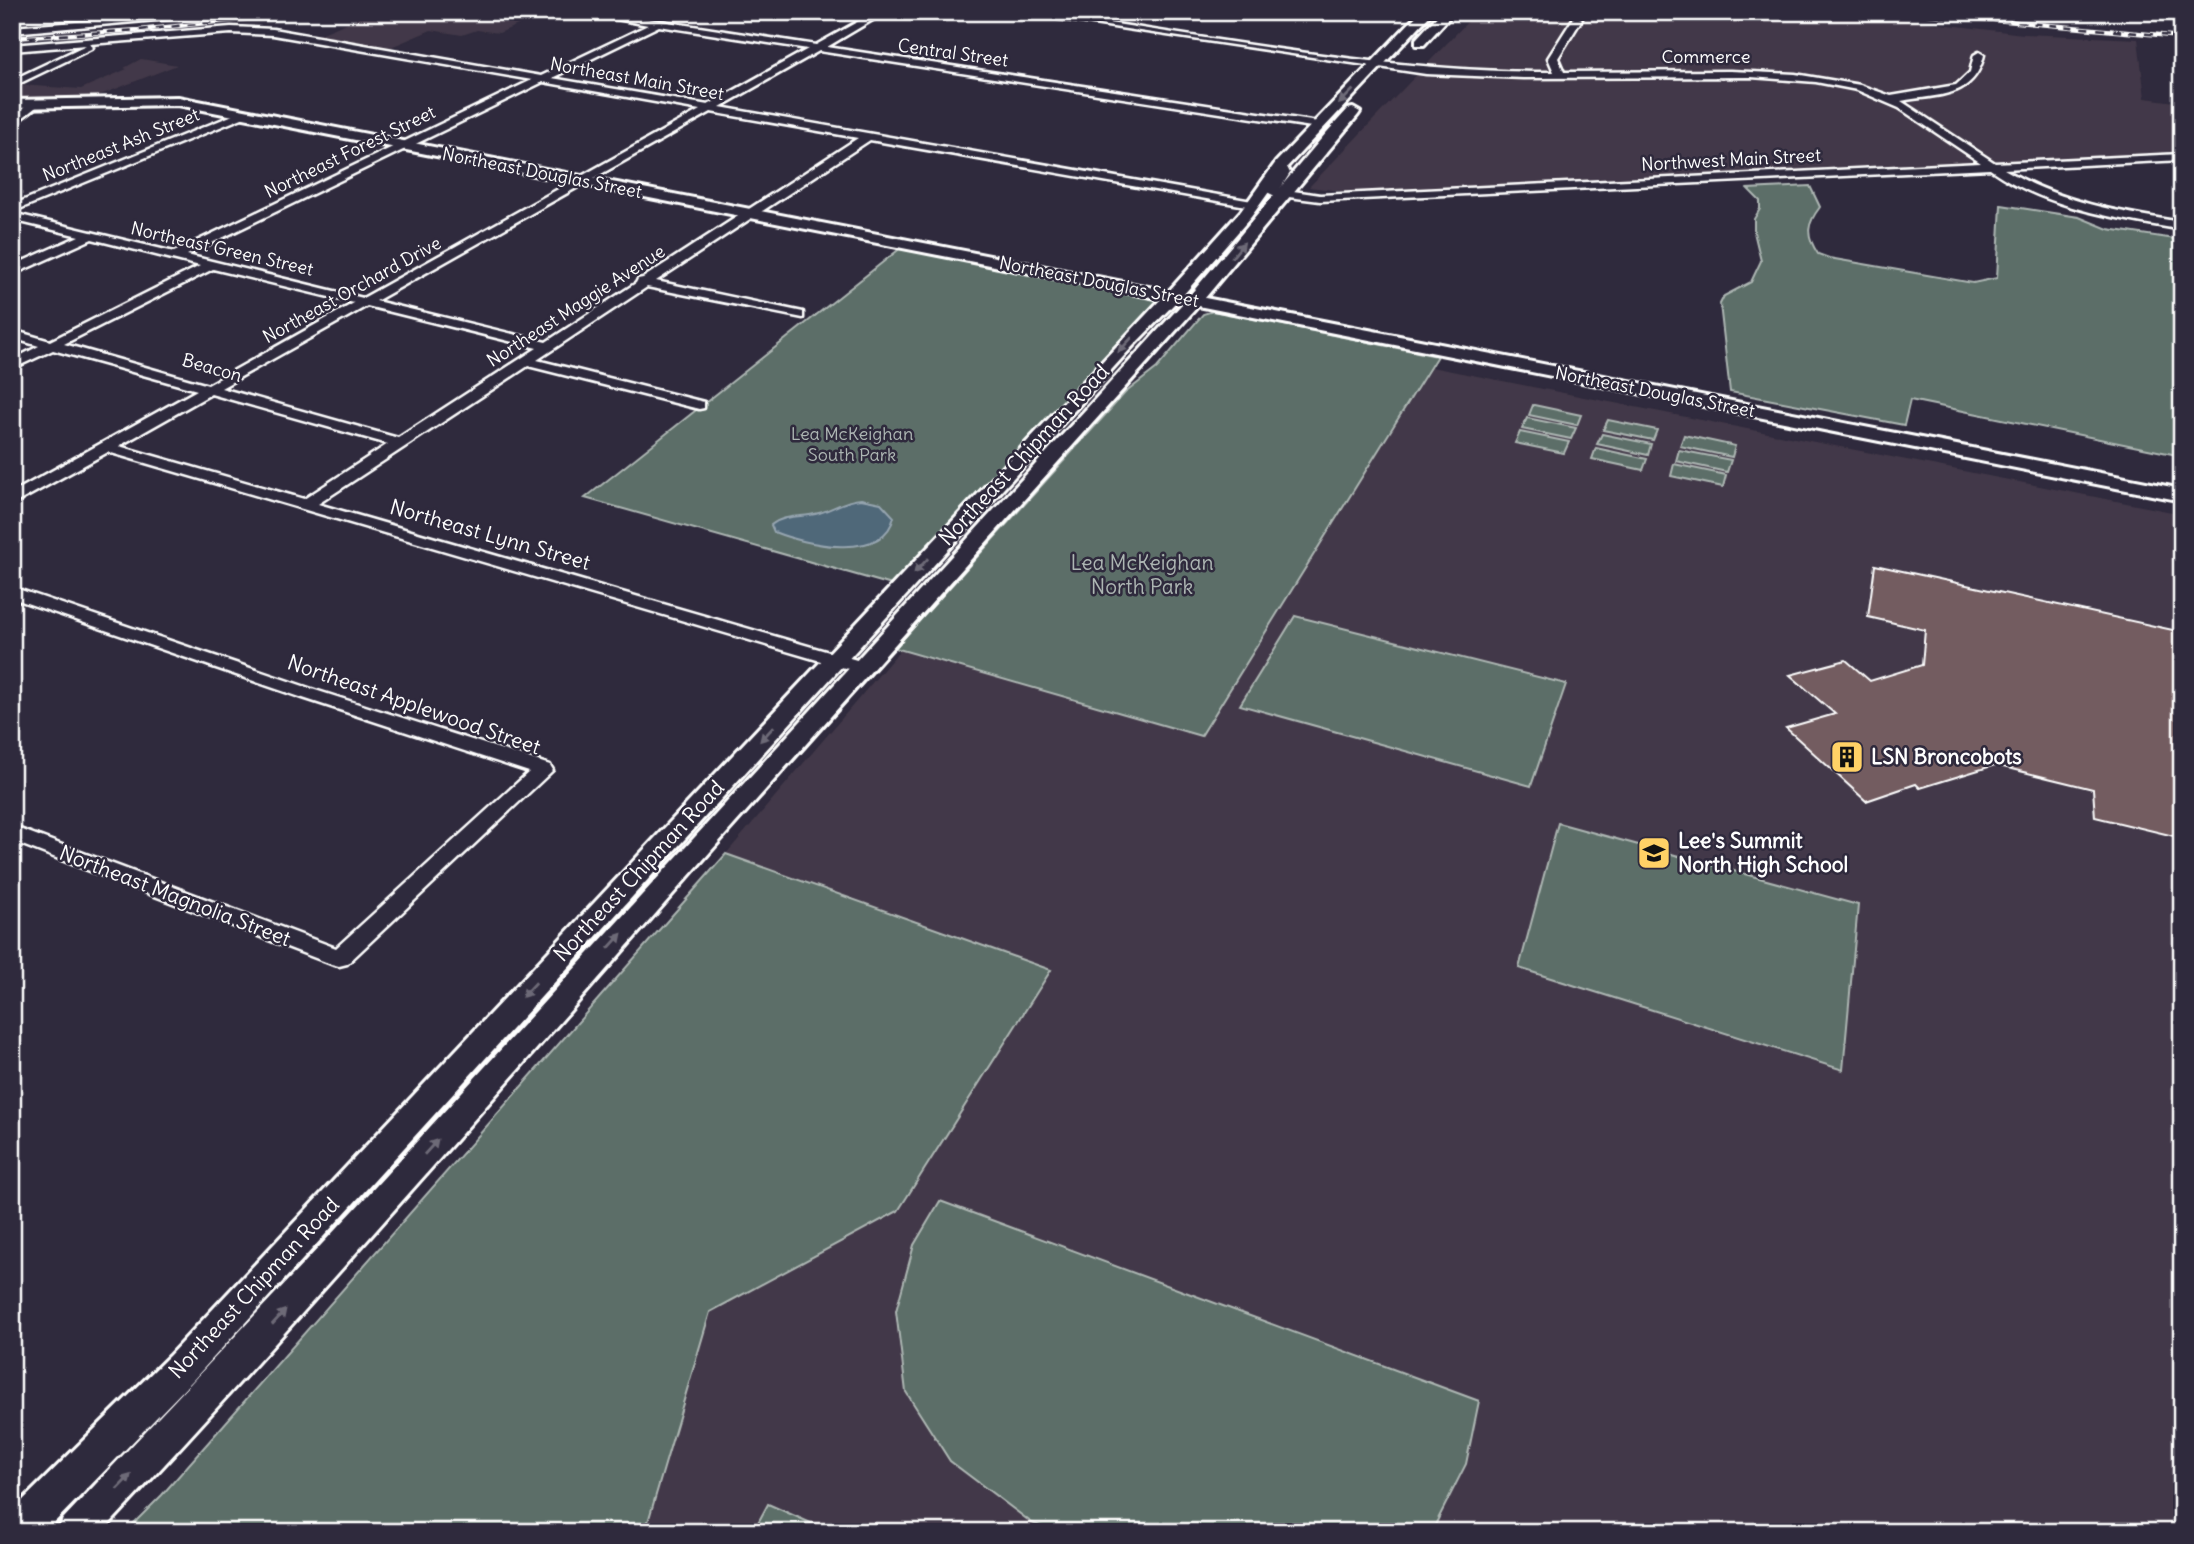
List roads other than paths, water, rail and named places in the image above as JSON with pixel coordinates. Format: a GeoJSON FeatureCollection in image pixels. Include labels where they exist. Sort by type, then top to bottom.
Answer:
{"type":"FeatureCollection","features":[{"type":"Feature","properties":{"kind":"main road","name":"Northeast Chipman Road"},"geometry":{"type":"LineString","coordinates":[[1183,299],[1281,165],[1427,12]]}},
{"type":"Feature","properties":{"kind":"main road"},"geometry":{"type":"LineString","coordinates":[[1400,62],[1448,12]]}},
{"type":"Feature","properties":{"kind":"main road","name":"Northeast Douglas Street"},"geometry":{"type":"LineString","coordinates":[[12,104],[156,99],[178,101],[2182,495]]}},
{"type":"Feature","properties":{"kind":"main road","name":"Northeast Chipman Road"},"geometry":{"type":"LineString","coordinates":[[18,1532],[181,1368],[848,664],[1183,299],[1283,195],[1297,174],[1359,106]]}},
{"type":"Feature","properties":{"kind":"main road","name":"Northeast Chipman Road"},"geometry":{"type":"LineString","coordinates":[[76,1532],[231,1370],[848,664]]}},
{"type":"Feature","properties":{"kind":"street"},"geometry":{"type":"LineString","coordinates":[[12,29],[241,12]]}},
{"type":"Feature","properties":{"kind":"street","name":"Central Street"},"geometry":{"type":"LineString","coordinates":[[584,12],[654,25],[1318,125]]}},
{"type":"Feature","properties":{"kind":"street","name":"Northeast Orchard Drive"},"geometry":{"type":"LineString","coordinates":[[12,500],[882,12]]}},
{"type":"Feature","properties":{"kind":"street","name":"Commerce"},"geometry":{"type":"LineString","coordinates":[[1017,12],[1378,64],[1400,62],[1461,73],[1782,75],[1824,80],[1893,99],[1911,108],[2018,182],[2052,198],[2096,210],[2182,226]]}},
{"type":"Feature","properties":{"kind":"street"},"geometry":{"type":"LineString","coordinates":[[1560,74],[1553,58],[1577,19]]}},
{"type":"Feature","properties":{"kind":"street","name":"Northeast Forest Street"},"geometry":{"type":"LineString","coordinates":[[175,256],[654,25]]}},
{"type":"Feature","properties":{"kind":"street","name":"Northeast Main Street"},"geometry":{"type":"LineString","coordinates":[[12,48],[231,30],[261,30],[1252,204]]}},
{"type":"Feature","properties":{"kind":"street"},"geometry":{"type":"LineString","coordinates":[[12,84],[95,43]]}},
{"type":"Feature","properties":{"kind":"street"},"geometry":{"type":"LineString","coordinates":[[1893,99],[1959,87],[1975,73],[1979,55]]}},
{"type":"Feature","properties":{"kind":"street"},"geometry":{"type":"LineString","coordinates":[[12,123],[35,104]]}},
{"type":"Feature","properties":{"kind":"street","name":"Northeast Ash Street"},"geometry":{"type":"LineString","coordinates":[[12,209],[243,114]]}},
{"type":"Feature","properties":{"kind":"street","name":"Northeast Maggie Avenue"},"geometry":{"type":"LineString","coordinates":[[306,505],[642,282],[867,137]]}},
{"type":"Feature","properties":{"kind":"street","name":"Northwest Main Street"},"geometry":{"type":"LineString","coordinates":[[1283,195],[1320,198],[2182,157]]}},
{"type":"Feature","properties":{"kind":"street"},"geometry":{"type":"LineString","coordinates":[[1281,165],[1284,173],[1273,192],[1283,195]]}},
{"type":"Feature","properties":{"kind":"street","name":"Northeast Green Street"},"geometry":{"type":"LineString","coordinates":[[12,216],[545,346]]}},
{"type":"Feature","properties":{"kind":"street"},"geometry":{"type":"LineString","coordinates":[[12,271],[89,236]]}},
{"type":"Feature","properties":{"kind":"street"},"geometry":{"type":"LineString","coordinates":[[12,365],[211,265]]}},
{"type":"Feature","properties":{"kind":"street"},"geometry":{"type":"LineString","coordinates":[[642,282],[798,315]]}},
{"type":"Feature","properties":{"kind":"street","name":"Beacon"},"geometry":{"type":"LineString","coordinates":[[12,334],[213,388],[400,443]]}},
{"type":"Feature","properties":{"kind":"street"},"geometry":{"type":"LineString","coordinates":[[526,360],[699,405]]}},
{"type":"Feature","properties":{"kind":"street","name":"Northeast Lynn Street"},"geometry":{"type":"LineString","coordinates":[[107,447],[848,664]]}},
{"type":"Feature","properties":{"kind":"street","name":"Northeast Applewood Street"},"geometry":{"type":"LineString","coordinates":[[12,592],[309,694],[543,770],[339,958]]}},
{"type":"Feature","properties":{"kind":"street","name":"Northeast Magnolia Street"},"geometry":{"type":"LineString","coordinates":[[12,833],[339,958]]}},
{"type":"Feature","properties":{"kind":"water"},"geometry":{"type":"Polygon","coordinates":[[[861,499],[881,503],[894,517],[887,531],[875,540],[859,545],[822,545],[804,541],[774,532],[771,525],[782,519],[819,513],[861,499]]]}},
{"type":"Feature","properties":{"kind":"railway"},"geometry":{"type":"LineString","coordinates":[[12,38],[139,30],[313,12]]}},
{"type":"Feature","properties":{"kind":"railway"},"geometry":{"type":"LineString","coordinates":[[1906,12],[2182,37]]}},
{"type":"Feature","properties":{"kind":"place","name":"LSN Broncobots"},"geometry":{"type":"Point","coordinates":[1847,757]}},
{"type":"Feature","properties":{"kind":"place","name":"Lee's Summit North High School"},"geometry":{"type":"Point","coordinates":[1654,853]}},
{"type":"Feature","properties":{"kind":"park label","name":"Lea McKeighan South Park"},"geometry":{"type":"Point","coordinates":[852,444]}},
{"type":"Feature","properties":{"kind":"park label","name":"Lea McKeighan North Park"},"geometry":{"type":"Point","coordinates":[1142,575]}}]}
